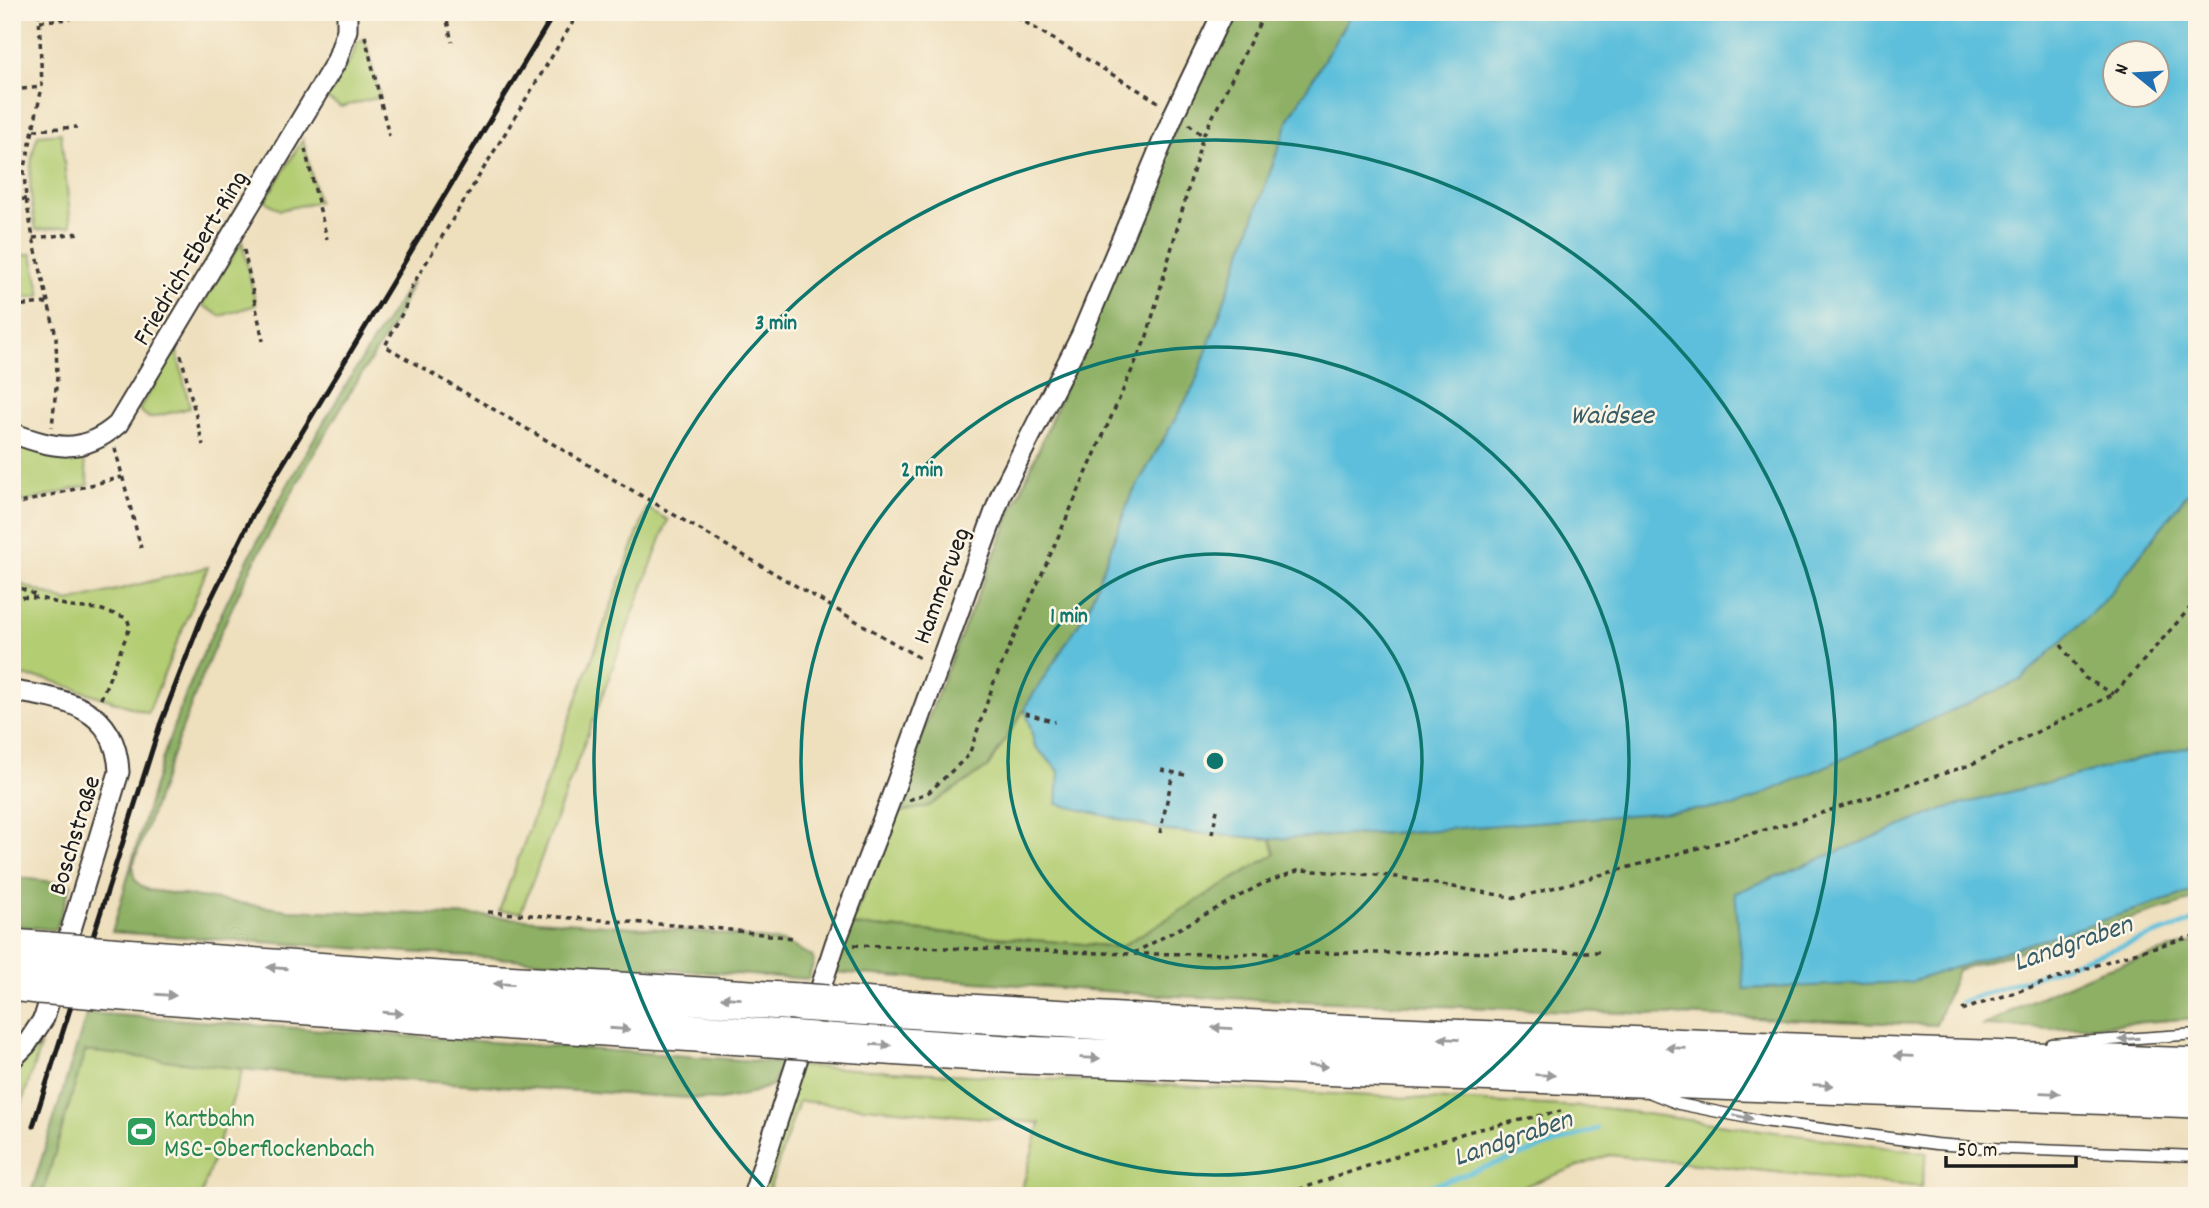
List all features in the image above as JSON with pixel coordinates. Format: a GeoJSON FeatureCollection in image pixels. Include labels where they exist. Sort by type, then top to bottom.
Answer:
{"type":"FeatureCollection","features":[{"type":"Feature","properties":{"kind":"highway"},"geometry":{"type":"LineString","coordinates":[[12,948],[36,984]]}},
{"type":"Feature","properties":{"kind":"highway"},"geometry":{"type":"LineString","coordinates":[[36,984],[109,956],[1125,1024],[2197,1067]]}},
{"type":"Feature","properties":{"kind":"highway"},"geometry":{"type":"LineString","coordinates":[[36,984],[453,1017],[1022,1055],[2197,1099]]}},
{"type":"Feature","properties":{"kind":"street","name":"Friedrich-Ebert-Ring"},"geometry":{"type":"LineString","coordinates":[[12,433],[50,446],[64,447],[95,440],[111,430],[130,406],[337,60],[347,30],[347,12]]}},
{"type":"Feature","properties":{"kind":"street","name":"Hammerweg"},"geometry":{"type":"LineString","coordinates":[[752,1196],[835,944],[1002,492],[1081,336],[1175,112],[1223,12]]}},
{"type":"Feature","properties":{"kind":"street","name":"Boschstraße"},"geometry":{"type":"LineString","coordinates":[[12,691],[66,701],[92,714],[110,733],[115,744],[119,772],[36,984],[31,1039],[12,1059]]}},
{"type":"Feature","properties":{"kind":"lane"},"geometry":{"type":"LineString","coordinates":[[2037,1047],[2197,1034]]}},
{"type":"Feature","properties":{"kind":"lane"},"geometry":{"type":"LineString","coordinates":[[1972,1059],[2024,1049]]}},
{"type":"Feature","properties":{"kind":"lane"},"geometry":{"type":"LineString","coordinates":[[1608,1077],[1679,1104],[1763,1121],[1986,1148],[2197,1156]]}},
{"type":"Feature","properties":{"kind":"path"},"geometry":{"type":"LineString","coordinates":[[39,12],[42,87],[24,172],[33,238],[56,335],[57,378],[50,446]]}},
{"type":"Feature","properties":{"kind":"path"},"geometry":{"type":"LineString","coordinates":[[446,12],[452,42]]}},
{"type":"Feature","properties":{"kind":"path"},"geometry":{"type":"LineString","coordinates":[[579,12],[412,286],[405,308],[385,346],[937,668]]}},
{"type":"Feature","properties":{"kind":"path"},"geometry":{"type":"LineString","coordinates":[[1008,12],[1175,112]]}},
{"type":"Feature","properties":{"kind":"path"},"geometry":{"type":"LineString","coordinates":[[890,801],[904,802],[929,792],[969,755],[994,682],[1147,336],[1203,136],[1265,12]]}},
{"type":"Feature","properties":{"kind":"path"},"geometry":{"type":"LineString","coordinates":[[40,21],[71,19]]}},
{"type":"Feature","properties":{"kind":"path"},"geometry":{"type":"LineString","coordinates":[[362,27],[389,136]]}},
{"type":"Feature","properties":{"kind":"path"},"geometry":{"type":"LineString","coordinates":[[12,90],[42,87]]}},
{"type":"Feature","properties":{"kind":"path"},"geometry":{"type":"LineString","coordinates":[[299,124],[327,239]]}},
{"type":"Feature","properties":{"kind":"path"},"geometry":{"type":"LineString","coordinates":[[34,130],[77,127]]}},
{"type":"Feature","properties":{"kind":"path"},"geometry":{"type":"LineString","coordinates":[[12,200],[26,199]]}},
{"type":"Feature","properties":{"kind":"path"},"geometry":{"type":"LineString","coordinates":[[238,223],[263,341]]}},
{"type":"Feature","properties":{"kind":"path"},"geometry":{"type":"LineString","coordinates":[[33,238],[81,233]]}},
{"type":"Feature","properties":{"kind":"path"},"geometry":{"type":"LineString","coordinates":[[12,306],[47,303]]}},
{"type":"Feature","properties":{"kind":"path"},"geometry":{"type":"LineString","coordinates":[[175,331],[203,445]]}},
{"type":"Feature","properties":{"kind":"path"},"geometry":{"type":"LineString","coordinates":[[111,430],[141,548]]}},
{"type":"Feature","properties":{"kind":"path"},"geometry":{"type":"LineString","coordinates":[[12,505],[122,477]]}},
{"type":"Feature","properties":{"kind":"path"},"geometry":{"type":"LineString","coordinates":[[12,584],[40,598]]}},
{"type":"Feature","properties":{"kind":"path"},"geometry":{"type":"LineString","coordinates":[[12,597],[40,598],[72,607],[99,609],[123,615],[130,622],[102,696],[92,714]]}},
{"type":"Feature","properties":{"kind":"path"},"geometry":{"type":"LineString","coordinates":[[1132,954],[1262,884],[1300,870],[1391,876],[1516,898],[1794,822],[1970,765],[2114,694],[2197,600]]}},
{"type":"Feature","properties":{"kind":"path"},"geometry":{"type":"LineString","coordinates":[[2061,645],[2085,678],[2114,694]]}},
{"type":"Feature","properties":{"kind":"path"},"geometry":{"type":"LineString","coordinates":[[1025,713],[1055,722]]}},
{"type":"Feature","properties":{"kind":"path"},"geometry":{"type":"LineString","coordinates":[[1161,770],[1185,775]]}},
{"type":"Feature","properties":{"kind":"path"},"geometry":{"type":"LineString","coordinates":[[1160,833],[1173,773]]}},
{"type":"Feature","properties":{"kind":"path"},"geometry":{"type":"LineString","coordinates":[[1212,834],[1217,810]]}},
{"type":"Feature","properties":{"kind":"path"},"geometry":{"type":"LineString","coordinates":[[488,912],[714,928],[793,938]]}},
{"type":"Feature","properties":{"kind":"path"},"geometry":{"type":"LineString","coordinates":[[1962,1010],[2124,956],[2197,935]]}},
{"type":"Feature","properties":{"kind":"path"},"geometry":{"type":"LineString","coordinates":[[835,944],[1132,954],[1601,952]]}},
{"type":"Feature","properties":{"kind":"path"},"geometry":{"type":"LineString","coordinates":[[1280,1196],[1467,1132],[1561,1111]]}},
{"type":"Feature","properties":{"kind":"green space"},"geometry":{"type":"Polygon","coordinates":[[[1232,12],[1352,12],[1289,119],[1194,386],[1130,498],[1087,611],[988,767],[929,806],[896,813],[851,925],[1120,947],[1275,854],[1271,839],[1409,832],[2105,600],[2197,481],[2197,899],[1957,970],[1936,1025],[1174,996],[833,972],[945,674],[1011,514],[1176,127],[1232,12]]]}},
{"type":"Feature","properties":{"kind":"green space"},"geometry":{"type":"Polygon","coordinates":[[[365,39],[380,97],[341,107],[326,98],[353,55],[356,42],[365,39]]]}},
{"type":"Feature","properties":{"kind":"green space"},"geometry":{"type":"Polygon","coordinates":[[[61,133],[71,226],[36,230],[30,182],[34,147],[38,135],[61,133]]]}},
{"type":"Feature","properties":{"kind":"green space"},"geometry":{"type":"Polygon","coordinates":[[[303,139],[318,202],[280,210],[265,201],[303,139]]]}},
{"type":"Feature","properties":{"kind":"green space"},"geometry":{"type":"Polygon","coordinates":[[[242,241],[256,305],[221,316],[202,305],[242,241]]]}},
{"type":"Feature","properties":{"kind":"green space"},"geometry":{"type":"Polygon","coordinates":[[[32,254],[41,296],[12,299],[12,257],[32,254]]]}},
{"type":"Feature","properties":{"kind":"green space"},"geometry":{"type":"Polygon","coordinates":[[[412,281],[395,321],[310,461],[266,540],[227,619],[193,700],[133,865],[136,881],[149,890],[288,910],[483,916],[714,933],[784,942],[812,956],[814,962],[808,979],[112,932],[166,748],[211,636],[291,480],[350,378],[412,281]]]}},
{"type":"Feature","properties":{"kind":"green space"},"geometry":{"type":"Polygon","coordinates":[[[176,348],[190,408],[149,418],[139,410],[176,348]]]}},
{"type":"Feature","properties":{"kind":"green space"},"geometry":{"type":"Polygon","coordinates":[[[12,443],[37,451],[82,452],[89,485],[21,503],[12,461],[12,443]]]}},
{"type":"Feature","properties":{"kind":"green space"},"geometry":{"type":"Polygon","coordinates":[[[647,508],[668,520],[521,912],[499,911],[647,508]]]}},
{"type":"Feature","properties":{"kind":"green space"},"geometry":{"type":"Polygon","coordinates":[[[208,567],[148,713],[47,679],[12,675],[12,581],[69,602],[208,567]]]}},
{"type":"Feature","properties":{"kind":"green space"},"geometry":{"type":"Polygon","coordinates":[[[1025,707],[1035,746],[1059,771],[1167,831],[1271,839],[1275,854],[1120,947],[851,925],[896,813],[929,806],[988,767],[1025,707]]]}},
{"type":"Feature","properties":{"kind":"green space"},"geometry":{"type":"Polygon","coordinates":[[[12,877],[71,884],[56,930],[12,925],[12,877]]]}},
{"type":"Feature","properties":{"kind":"green space"},"geometry":{"type":"Polygon","coordinates":[[[2197,941],[2197,1018],[2054,1029],[1984,1026],[2024,1004],[2099,971],[2197,941]]]}},
{"type":"Feature","properties":{"kind":"green space"},"geometry":{"type":"Polygon","coordinates":[[[87,1013],[782,1063],[773,1085],[746,1095],[720,1100],[260,1071],[85,1051],[42,1196],[30,1196],[87,1013]]]}},
{"type":"Feature","properties":{"kind":"green space"},"geometry":{"type":"Polygon","coordinates":[[[41,1044],[12,1134],[12,1072],[41,1044]]]}},
{"type":"Feature","properties":{"kind":"green space","name":"Kartbahn MSC-Oberflockenbach"},"geometry":{"type":"Polygon","coordinates":[[[85,1051],[243,1068],[201,1196],[42,1196],[85,1051]]]}},
{"type":"Feature","properties":{"kind":"green space"},"geometry":{"type":"Polygon","coordinates":[[[796,1066],[1603,1108],[1927,1153],[1921,1187],[1609,1155],[1497,1196],[1020,1196],[1040,1123],[799,1101],[767,1196],[753,1196],[796,1066]]]}},
{"type":"Feature","properties":{"kind":"water","name":"Waidsee"},"geometry":{"type":"Polygon","coordinates":[[[1352,12],[2197,12],[2197,481],[2105,600],[2021,680],[1734,807],[1409,832],[1271,839],[1167,831],[1057,804],[1059,771],[1035,746],[1025,707],[1087,611],[1130,498],[1194,386],[1289,119],[1352,12]]]}},
{"type":"Feature","properties":{"kind":"water"},"geometry":{"type":"Polygon","coordinates":[[[2195,745],[2197,890],[1910,982],[1744,989],[1735,893],[1943,809],[2195,745]]]}},
{"type":"Feature","properties":{"kind":"waterway","name":"Landgraben"},"geometry":{"type":"LineString","coordinates":[[1961,1002],[2197,920]]}},
{"type":"Feature","properties":{"kind":"waterway","name":"Landgraben"},"geometry":{"type":"LineString","coordinates":[[1401,1196],[1597,1129]]}},
{"type":"Feature","properties":{"kind":"railway"},"geometry":{"type":"LineString","coordinates":[[33,1126],[160,725],[202,617],[254,512],[555,12]]}},
{"type":"Feature","properties":{"kind":"place","name":"Kartbahn MSC-Oberflockenbach"},"geometry":{"type":"Point","coordinates":[141,1132]}}]}
